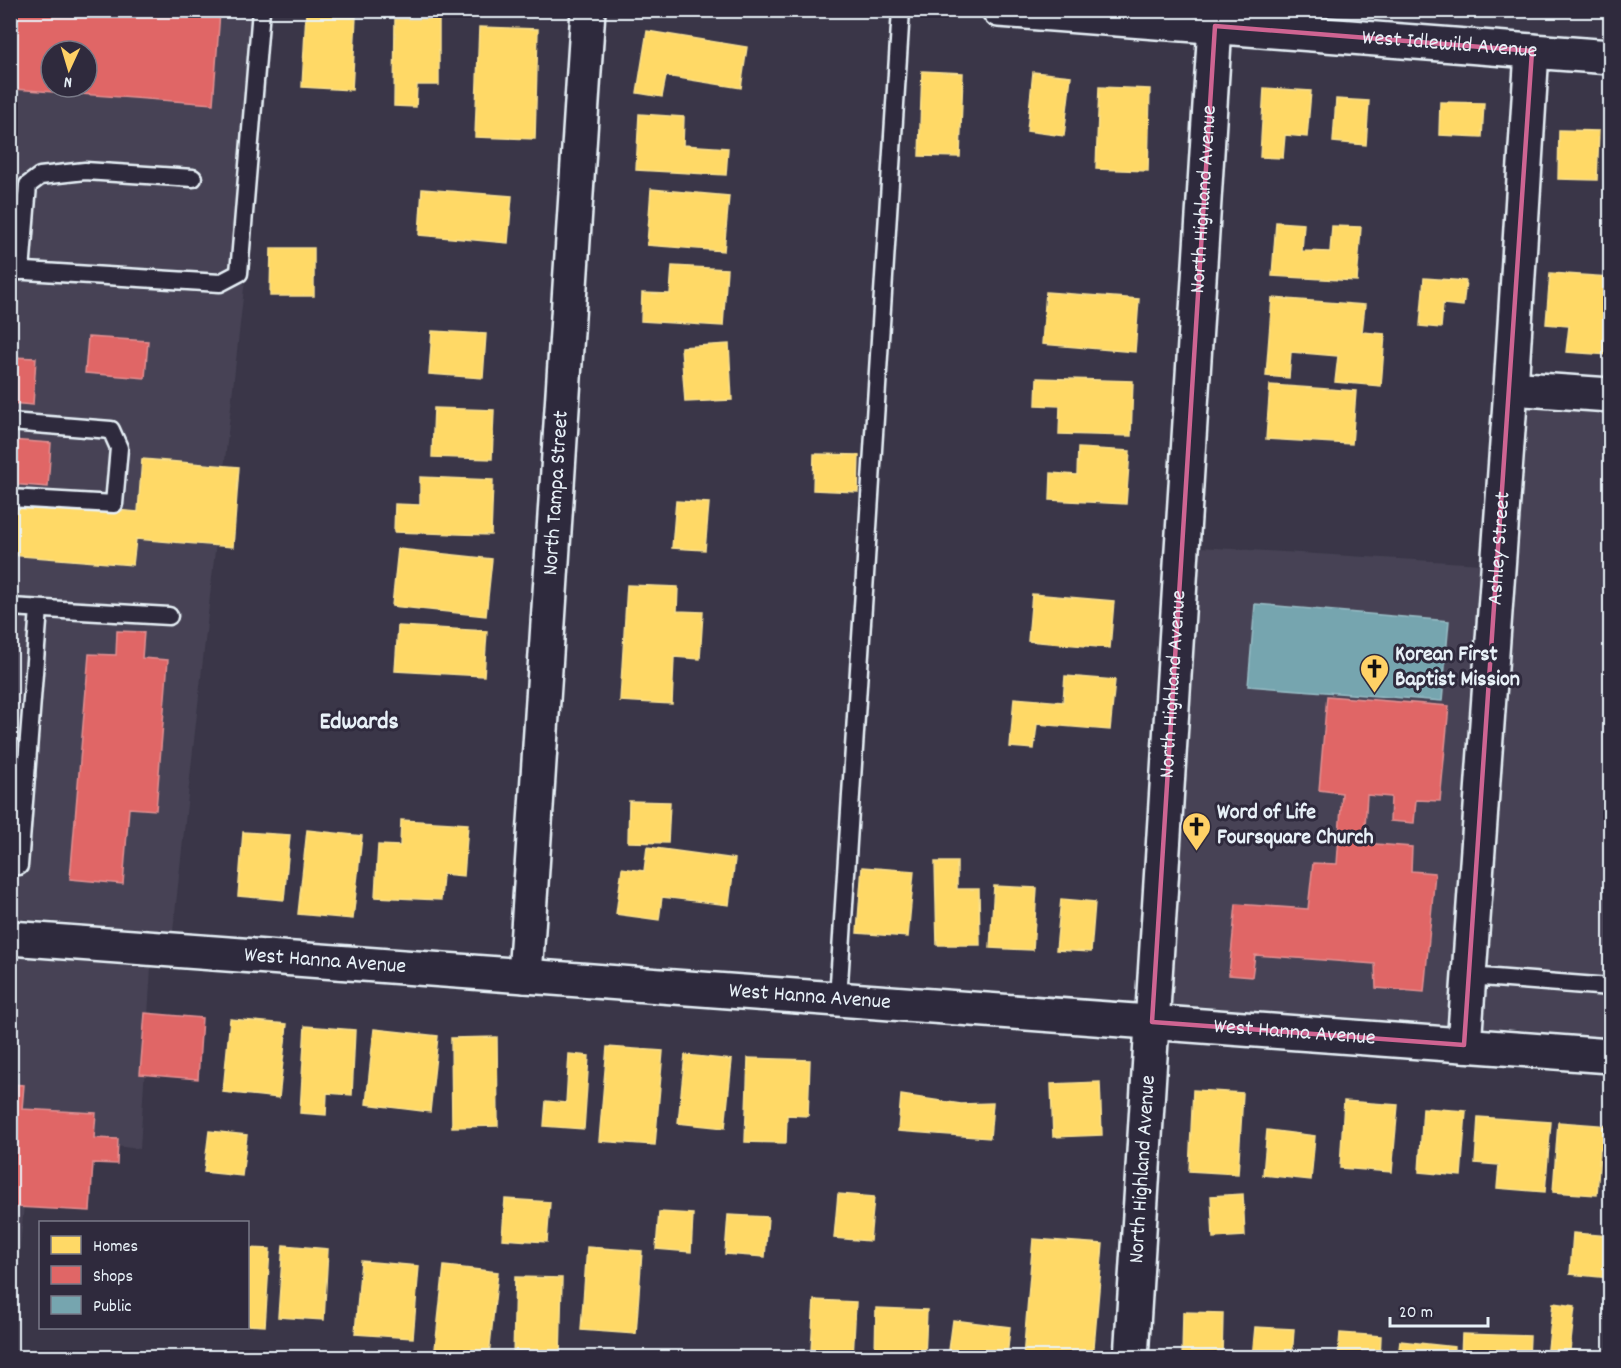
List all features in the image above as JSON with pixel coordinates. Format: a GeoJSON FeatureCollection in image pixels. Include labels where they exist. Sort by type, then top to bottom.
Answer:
{"type":"FeatureCollection","features":[{"type":"Feature","properties":{"kind":"street","name":"North Tampa Street"},"geometry":{"type":"LineString","coordinates":[[525,976],[588,10]]}},
{"type":"Feature","properties":{"kind":"street","name":"West Idlewild Avenue"},"geometry":{"type":"LineString","coordinates":[[999,10],[1216,18],[1611,57]]}},
{"type":"Feature","properties":{"kind":"street","name":"North Highland Avenue"},"geometry":{"type":"LineString","coordinates":[[1131,1358],[1216,18]]}},
{"type":"Feature","properties":{"kind":"street","name":"Ashley Street"},"geometry":{"type":"LineString","coordinates":[[1464,1045],[1511,387],[1532,51]]}},
{"type":"Feature","properties":{"kind":"street"},"geometry":{"type":"LineString","coordinates":[[1511,387],[1611,395]]}},
{"type":"Feature","properties":{"kind":"street","name":"West Hanna Avenue"},"geometry":{"type":"LineString","coordinates":[[10,938],[1611,1056]]}},
{"type":"Feature","properties":{"kind":"lane"},"geometry":{"type":"LineString","coordinates":[[193,178],[85,171],[40,176],[28,185],[16,270],[220,283],[238,273],[261,10]]}},
{"type":"Feature","properties":{"kind":"lane"},"geometry":{"type":"LineString","coordinates":[[838,999],[901,10]]}},
{"type":"Feature","properties":{"kind":"lane"},"geometry":{"type":"LineString","coordinates":[[10,422],[111,430],[119,448],[114,504],[10,498]]}},
{"type":"Feature","properties":{"kind":"lane"},"geometry":{"type":"LineString","coordinates":[[10,607],[169,616]]}},
{"type":"Feature","properties":{"kind":"lane"},"geometry":{"type":"LineString","coordinates":[[10,866],[19,866],[18,776],[39,609]]}},
{"type":"Feature","properties":{"kind":"lane"},"geometry":{"type":"LineString","coordinates":[[1469,976],[1611,987]]}},
{"type":"Feature","properties":{"kind":"highlighted area"},"geometry":{"type":"Polygon","coordinates":[[[1215,26],[1532,51],[1464,1045],[1152,1022],[1215,26]]]}},
{"type":"Feature","properties":{"kind":"shaded area"},"geometry":{"type":"Polygon","coordinates":[[[10,11],[271,11],[266,89],[173,931],[11,918],[10,11]]]}},
{"type":"Feature","properties":{"kind":"shaded area"},"geometry":{"type":"Polygon","coordinates":[[[1527,408],[1610,414],[1610,1037],[1482,1027],[1527,408]]]}},
{"type":"Feature","properties":{"kind":"shaded area"},"geometry":{"type":"Polygon","coordinates":[[[1199,547],[1482,564],[1448,1025],[1170,1004],[1199,547]]]}},
{"type":"Feature","properties":{"kind":"shaded area"},"geometry":{"type":"Polygon","coordinates":[[[11,957],[151,967],[140,1149],[30,1136],[11,1352],[11,957]]]}},
{"type":"Feature","properties":{"kind":"building: Homes"},"geometry":{"type":"Polygon","coordinates":[[[306,13],[356,17],[352,90],[302,87],[306,13]]]}},
{"type":"Feature","properties":{"kind":"building: Homes"},"geometry":{"type":"Polygon","coordinates":[[[395,19],[439,19],[439,85],[417,85],[416,107],[394,106],[395,19]]]}},
{"type":"Feature","properties":{"kind":"building: Homes"},"geometry":{"type":"Polygon","coordinates":[[[479,27],[538,29],[535,139],[475,137],[479,27]]]}},
{"type":"Feature","properties":{"kind":"building: Homes"},"geometry":{"type":"Polygon","coordinates":[[[647,31],[747,47],[741,88],[666,76],[662,97],[637,93],[647,31]]]}},
{"type":"Feature","properties":{"kind":"building: Homes"},"geometry":{"type":"Polygon","coordinates":[[[922,71],[963,73],[960,157],[919,156],[922,71]]]}},
{"type":"Feature","properties":{"kind":"building: Homes"},"geometry":{"type":"Polygon","coordinates":[[[1033,72],[1071,76],[1064,136],[1027,131],[1033,72]]]}},
{"type":"Feature","properties":{"kind":"building: Homes"},"geometry":{"type":"Polygon","coordinates":[[[1099,87],[1150,89],[1148,171],[1096,169],[1099,87]]]}},
{"type":"Feature","properties":{"kind":"building: Homes"},"geometry":{"type":"Polygon","coordinates":[[[1264,88],[1311,91],[1307,137],[1285,135],[1283,158],[1260,157],[1264,88]]]}},
{"type":"Feature","properties":{"kind":"building: Homes"},"geometry":{"type":"Polygon","coordinates":[[[1336,99],[1369,101],[1366,145],[1333,142],[1336,99]]]}},
{"type":"Feature","properties":{"kind":"building: Homes"},"geometry":{"type":"Polygon","coordinates":[[[1440,102],[1484,103],[1482,137],[1439,135],[1440,102]]]}},
{"type":"Feature","properties":{"kind":"building: Homes"},"geometry":{"type":"Polygon","coordinates":[[[639,114],[684,117],[683,145],[728,148],[726,175],[636,170],[639,114]]]}},
{"type":"Feature","properties":{"kind":"building: Homes"},"geometry":{"type":"Polygon","coordinates":[[[1559,130],[1599,131],[1597,180],[1558,179],[1559,130]]]}},
{"type":"Feature","properties":{"kind":"building: Homes"},"geometry":{"type":"Polygon","coordinates":[[[422,189],[512,196],[508,243],[419,235],[422,189]]]}},
{"type":"Feature","properties":{"kind":"building: Homes"},"geometry":{"type":"Polygon","coordinates":[[[651,189],[729,196],[724,251],[647,245],[651,189]]]}},
{"type":"Feature","properties":{"kind":"building: Homes"},"geometry":{"type":"Polygon","coordinates":[[[1276,222],[1304,224],[1302,251],[1330,252],[1332,226],[1361,227],[1357,281],[1272,276],[1276,222]]]}},
{"type":"Feature","properties":{"kind":"building: Homes"},"geometry":{"type":"Polygon","coordinates":[[[271,248],[314,248],[314,296],[270,296],[271,248]]]}},
{"type":"Feature","properties":{"kind":"building: Homes"},"geometry":{"type":"Polygon","coordinates":[[[672,266],[727,269],[723,326],[641,321],[642,293],[670,294],[672,266]]]}},
{"type":"Feature","properties":{"kind":"building: Homes"},"geometry":{"type":"Polygon","coordinates":[[[1550,273],[1610,277],[1610,355],[1566,352],[1569,326],[1546,324],[1550,273]]]}},
{"type":"Feature","properties":{"kind":"building: Homes"},"geometry":{"type":"Polygon","coordinates":[[[1424,278],[1466,281],[1463,306],[1443,304],[1441,328],[1420,326],[1424,278]]]}},
{"type":"Feature","properties":{"kind":"building: Homes"},"geometry":{"type":"Polygon","coordinates":[[[1046,292],[1139,299],[1135,352],[1042,344],[1046,292]]]}},
{"type":"Feature","properties":{"kind":"building: Homes"},"geometry":{"type":"Polygon","coordinates":[[[1272,298],[1365,305],[1362,332],[1385,334],[1381,386],[1335,382],[1338,356],[1291,352],[1289,378],[1266,376],[1272,298]]]}},
{"type":"Feature","properties":{"kind":"building: Homes"},"geometry":{"type":"Polygon","coordinates":[[[432,331],[486,334],[483,378],[429,374],[432,331]]]}},
{"type":"Feature","properties":{"kind":"building: Homes"},"geometry":{"type":"Polygon","coordinates":[[[729,344],[732,400],[685,402],[681,347],[729,344]]]}},
{"type":"Feature","properties":{"kind":"building: Homes"},"geometry":{"type":"Polygon","coordinates":[[[1037,378],[1133,381],[1131,436],[1059,434],[1060,406],[1036,405],[1037,378]]]}},
{"type":"Feature","properties":{"kind":"building: Homes"},"geometry":{"type":"Polygon","coordinates":[[[1270,385],[1356,391],[1352,444],[1266,439],[1270,385]]]}},
{"type":"Feature","properties":{"kind":"building: Homes"},"geometry":{"type":"Polygon","coordinates":[[[434,408],[494,410],[492,459],[432,457],[434,408]]]}},
{"type":"Feature","properties":{"kind":"building: Homes"},"geometry":{"type":"Polygon","coordinates":[[[1078,448],[1130,451],[1126,504],[1050,500],[1051,473],[1077,475],[1078,448]]]}},
{"type":"Feature","properties":{"kind":"building: Homes"},"geometry":{"type":"Polygon","coordinates":[[[814,454],[859,455],[858,492],[813,490],[814,454]]]}},
{"type":"Feature","properties":{"kind":"building: Homes"},"geometry":{"type":"Polygon","coordinates":[[[142,459],[239,467],[233,547],[136,539],[133,565],[10,555],[10,501],[138,512],[142,459]]]}},
{"type":"Feature","properties":{"kind":"building: Homes"},"geometry":{"type":"Polygon","coordinates":[[[420,477],[493,480],[491,535],[394,532],[395,504],[420,505],[420,477]]]}},
{"type":"Feature","properties":{"kind":"building: Homes"},"geometry":{"type":"Polygon","coordinates":[[[676,501],[709,503],[705,550],[672,548],[676,501]]]}},
{"type":"Feature","properties":{"kind":"building: Homes"},"geometry":{"type":"Polygon","coordinates":[[[398,549],[492,559],[486,616],[392,606],[398,549]]]}},
{"type":"Feature","properties":{"kind":"building: Homes"},"geometry":{"type":"Polygon","coordinates":[[[627,585],[678,587],[677,611],[703,612],[700,659],[674,657],[672,704],[620,701],[627,585]]]}},
{"type":"Feature","properties":{"kind":"building: Homes"},"geometry":{"type":"Polygon","coordinates":[[[1032,594],[1114,601],[1110,648],[1028,641],[1032,594]]]}},
{"type":"Feature","properties":{"kind":"building: Homes"},"geometry":{"type":"Polygon","coordinates":[[[398,626],[487,631],[484,676],[395,671],[398,626]]]}},
{"type":"Feature","properties":{"kind":"building: Homes"},"geometry":{"type":"Polygon","coordinates":[[[1065,676],[1115,680],[1110,730],[1037,724],[1034,749],[1010,747],[1014,698],[1063,702],[1065,676]]]}},
{"type":"Feature","properties":{"kind":"building: Homes"},"geometry":{"type":"Polygon","coordinates":[[[629,801],[670,802],[668,843],[628,842],[629,801]]]}},
{"type":"Feature","properties":{"kind":"building: Homes"},"geometry":{"type":"Polygon","coordinates":[[[401,820],[468,824],[464,876],[443,874],[441,900],[375,897],[378,845],[400,846],[401,820]]]}},
{"type":"Feature","properties":{"kind":"building: Homes"},"geometry":{"type":"Polygon","coordinates":[[[307,830],[362,836],[353,919],[298,914],[307,830]]]}},
{"type":"Feature","properties":{"kind":"building: Homes"},"geometry":{"type":"Polygon","coordinates":[[[243,832],[290,835],[284,900],[238,896],[243,832]]]}},
{"type":"Feature","properties":{"kind":"building: Homes"},"geometry":{"type":"Polygon","coordinates":[[[647,847],[735,859],[729,905],[662,897],[659,920],[616,914],[622,868],[644,871],[647,847]]]}},
{"type":"Feature","properties":{"kind":"building: Homes"},"geometry":{"type":"Polygon","coordinates":[[[935,862],[957,862],[957,889],[979,889],[980,945],[937,945],[935,862]]]}},
{"type":"Feature","properties":{"kind":"building: Homes"},"geometry":{"type":"Polygon","coordinates":[[[862,867],[914,871],[908,937],[857,933],[862,867]]]}},
{"type":"Feature","properties":{"kind":"building: Homes"},"geometry":{"type":"Polygon","coordinates":[[[994,886],[1037,888],[1033,950],[990,948],[994,886]]]}},
{"type":"Feature","properties":{"kind":"building: Homes"},"geometry":{"type":"Polygon","coordinates":[[[1061,899],[1095,902],[1091,952],[1056,950],[1061,899]]]}},
{"type":"Feature","properties":{"kind":"building: Homes"},"geometry":{"type":"Polygon","coordinates":[[[230,1019],[287,1024],[279,1098],[223,1092],[230,1019]]]}},
{"type":"Feature","properties":{"kind":"building: Homes"},"geometry":{"type":"Polygon","coordinates":[[[305,1026],[355,1030],[352,1095],[327,1093],[326,1115],[300,1113],[305,1026]]]}},
{"type":"Feature","properties":{"kind":"building: Homes"},"geometry":{"type":"Polygon","coordinates":[[[374,1029],[438,1036],[430,1112],[366,1104],[374,1029]]]}},
{"type":"Feature","properties":{"kind":"building: Homes"},"geometry":{"type":"Polygon","coordinates":[[[497,1037],[498,1126],[452,1127],[451,1038],[497,1037]]]}},
{"type":"Feature","properties":{"kind":"building: Homes"},"geometry":{"type":"Polygon","coordinates":[[[607,1047],[663,1051],[655,1145],[599,1141],[607,1047]]]}},
{"type":"Feature","properties":{"kind":"building: Homes"},"geometry":{"type":"Polygon","coordinates":[[[569,1054],[589,1056],[584,1129],[544,1126],[546,1101],[566,1103],[569,1054]]]}},
{"type":"Feature","properties":{"kind":"building: Homes"},"geometry":{"type":"Polygon","coordinates":[[[685,1055],[732,1060],[725,1128],[678,1123],[685,1055]]]}},
{"type":"Feature","properties":{"kind":"building: Homes"},"geometry":{"type":"Polygon","coordinates":[[[748,1058],[810,1060],[808,1116],[787,1115],[786,1143],[745,1142],[748,1058]]]}},
{"type":"Feature","properties":{"kind":"building: Homes"},"geometry":{"type":"Polygon","coordinates":[[[1100,1082],[1102,1135],[1053,1137],[1051,1084],[1100,1082]]]}},
{"type":"Feature","properties":{"kind":"building: Homes"},"geometry":{"type":"Polygon","coordinates":[[[1193,1090],[1243,1093],[1238,1174],[1189,1171],[1193,1090]]]}},
{"type":"Feature","properties":{"kind":"building: Homes"},"geometry":{"type":"Polygon","coordinates":[[[901,1095],[961,1104],[993,1103],[990,1138],[898,1131],[901,1095]]]}},
{"type":"Feature","properties":{"kind":"building: Homes"},"geometry":{"type":"Polygon","coordinates":[[[1344,1101],[1398,1105],[1392,1172],[1340,1168],[1344,1101]]]}},
{"type":"Feature","properties":{"kind":"building: Homes"},"geometry":{"type":"Polygon","coordinates":[[[1423,1108],[1466,1111],[1461,1176],[1419,1172],[1423,1108]]]}},
{"type":"Feature","properties":{"kind":"building: Homes"},"geometry":{"type":"Polygon","coordinates":[[[1478,1117],[1551,1122],[1545,1192],[1497,1188],[1499,1165],[1475,1163],[1478,1117]]]}},
{"type":"Feature","properties":{"kind":"building: Homes"},"geometry":{"type":"Polygon","coordinates":[[[1558,1122],[1610,1126],[1610,1149],[1600,1149],[1597,1195],[1553,1192],[1558,1122]]]}},
{"type":"Feature","properties":{"kind":"building: Homes"},"geometry":{"type":"Polygon","coordinates":[[[1267,1130],[1315,1136],[1311,1180],[1263,1175],[1267,1130]]]}},
{"type":"Feature","properties":{"kind":"building: Homes"},"geometry":{"type":"Polygon","coordinates":[[[209,1131],[247,1135],[242,1176],[204,1172],[209,1131]]]}},
{"type":"Feature","properties":{"kind":"building: Homes"},"geometry":{"type":"Polygon","coordinates":[[[838,1194],[874,1197],[870,1241],[834,1238],[838,1194]]]}},
{"type":"Feature","properties":{"kind":"building: Homes"},"geometry":{"type":"Polygon","coordinates":[[[1243,1194],[1245,1236],[1213,1238],[1211,1196],[1243,1194]]]}},
{"type":"Feature","properties":{"kind":"building: Homes"},"geometry":{"type":"Polygon","coordinates":[[[505,1199],[550,1202],[547,1242],[502,1239],[505,1199]]]}},
{"type":"Feature","properties":{"kind":"building: Homes"},"geometry":{"type":"Polygon","coordinates":[[[659,1212],[693,1214],[691,1252],[656,1249],[659,1212]]]}},
{"type":"Feature","properties":{"kind":"building: Homes"},"geometry":{"type":"Polygon","coordinates":[[[728,1215],[768,1217],[765,1257],[725,1254],[728,1215]]]}},
{"type":"Feature","properties":{"kind":"building: Homes"},"geometry":{"type":"Polygon","coordinates":[[[1573,1233],[1610,1236],[1610,1278],[1570,1274],[1573,1233]]]}},
{"type":"Feature","properties":{"kind":"building: Homes"},"geometry":{"type":"Polygon","coordinates":[[[1033,1239],[1103,1244],[1093,1358],[1023,1358],[1033,1239]]]}},
{"type":"Feature","properties":{"kind":"building: Homes"},"geometry":{"type":"Polygon","coordinates":[[[283,1245],[328,1249],[324,1320],[278,1317],[283,1245]]]}},
{"type":"Feature","properties":{"kind":"building: Homes"},"geometry":{"type":"Polygon","coordinates":[[[587,1247],[642,1251],[636,1334],[581,1330],[587,1247]]]}},
{"type":"Feature","properties":{"kind":"building: Homes"},"geometry":{"type":"Polygon","coordinates":[[[249,1248],[270,1249],[265,1326],[249,1325],[249,1248]]]}},
{"type":"Feature","properties":{"kind":"building: Homes"},"geometry":{"type":"Polygon","coordinates":[[[361,1261],[419,1266],[413,1338],[355,1334],[361,1261]]]}},
{"type":"Feature","properties":{"kind":"building: Homes"},"geometry":{"type":"Polygon","coordinates":[[[444,1266],[498,1272],[489,1355],[435,1349],[444,1266]]]}},
{"type":"Feature","properties":{"kind":"building: Homes"},"geometry":{"type":"Polygon","coordinates":[[[515,1277],[562,1278],[560,1358],[513,1358],[515,1277]]]}},
{"type":"Feature","properties":{"kind":"building: Homes"},"geometry":{"type":"Polygon","coordinates":[[[814,1300],[856,1302],[853,1358],[832,1358],[832,1352],[811,1351],[814,1300]]]}},
{"type":"Feature","properties":{"kind":"building: Homes"},"geometry":{"type":"Polygon","coordinates":[[[1553,1303],[1575,1306],[1570,1350],[1592,1352],[1592,1358],[1547,1358],[1553,1303]]]}},
{"type":"Feature","properties":{"kind":"building: Homes"},"geometry":{"type":"Polygon","coordinates":[[[876,1308],[927,1310],[925,1358],[875,1358],[876,1308]]]}},
{"type":"Feature","properties":{"kind":"building: Homes"},"geometry":{"type":"Polygon","coordinates":[[[1183,1312],[1223,1313],[1222,1358],[1182,1358],[1183,1312]]]}},
{"type":"Feature","properties":{"kind":"building: Homes"},"geometry":{"type":"Polygon","coordinates":[[[953,1320],[1010,1327],[1007,1358],[948,1358],[953,1320]]]}},
{"type":"Feature","properties":{"kind":"building: Homes"},"geometry":{"type":"Polygon","coordinates":[[[1255,1327],[1294,1329],[1292,1358],[1252,1358],[1255,1327]]]}},
{"type":"Feature","properties":{"kind":"building: Homes"},"geometry":{"type":"Polygon","coordinates":[[[1340,1333],[1381,1336],[1380,1358],[1338,1358],[1340,1333]]]}},
{"type":"Feature","properties":{"kind":"building: Homes"},"geometry":{"type":"Polygon","coordinates":[[[1462,1334],[1530,1336],[1529,1358],[1461,1358],[1462,1334]]]}},
{"type":"Feature","properties":{"kind":"building: Homes"},"geometry":{"type":"Polygon","coordinates":[[[1400,1341],[1455,1347],[1454,1358],[1398,1358],[1400,1341]]]}},
{"type":"Feature","properties":{"kind":"building: Shops"},"geometry":{"type":"Polygon","coordinates":[[[10,10],[220,12],[213,104],[99,95],[99,39],[39,39],[39,91],[14,89],[10,135],[10,10]]]}},
{"type":"Feature","properties":{"kind":"building: Shops"},"geometry":{"type":"Polygon","coordinates":[[[88,337],[148,341],[145,378],[85,373],[88,337]]]}},
{"type":"Feature","properties":{"kind":"building: Shops"},"geometry":{"type":"Polygon","coordinates":[[[10,357],[36,358],[33,405],[10,403],[10,357]]]}},
{"type":"Feature","properties":{"kind":"building: Shops"},"geometry":{"type":"Polygon","coordinates":[[[10,440],[51,443],[48,487],[10,484],[10,440]]]}},
{"type":"Feature","properties":{"kind":"building: Shops"},"geometry":{"type":"Polygon","coordinates":[[[117,631],[144,632],[142,658],[168,660],[156,810],[129,808],[123,884],[70,879],[89,654],[116,655],[117,631]]]}},
{"type":"Feature","properties":{"kind":"building: Shops"},"geometry":{"type":"Polygon","coordinates":[[[1327,696],[1449,706],[1440,801],[1416,800],[1414,823],[1390,821],[1391,797],[1367,795],[1364,843],[1412,847],[1411,871],[1435,873],[1424,992],[1376,988],[1375,964],[1255,955],[1252,977],[1229,975],[1236,904],[1308,909],[1313,863],[1337,864],[1342,793],[1319,790],[1327,696]]]}},
{"type":"Feature","properties":{"kind":"building: Shops"},"geometry":{"type":"Polygon","coordinates":[[[145,1013],[202,1018],[198,1079],[140,1074],[145,1013]]]}},
{"type":"Feature","properties":{"kind":"building: Shops"},"geometry":{"type":"Polygon","coordinates":[[[10,1084],[24,1085],[22,1109],[96,1113],[94,1138],[118,1139],[117,1164],[93,1163],[90,1211],[16,1207],[12,1281],[10,1281],[10,1084]]]}},
{"type":"Feature","properties":{"kind":"building: Public"},"geometry":{"type":"Polygon","coordinates":[[[1255,604],[1449,621],[1442,701],[1248,686],[1255,604]]]}},
{"type":"Feature","properties":{"kind":"place","name":"Korean First Baptist Mission"},"geometry":{"type":"Point","coordinates":[1374,694]}},
{"type":"Feature","properties":{"kind":"place","name":"Word of Life Foursquare Church"},"geometry":{"type":"Point","coordinates":[1196,852]}},
{"type":"Feature","properties":{"kind":"district","name":"Edwards"},"geometry":{"type":"Point","coordinates":[359,723]}}]}
